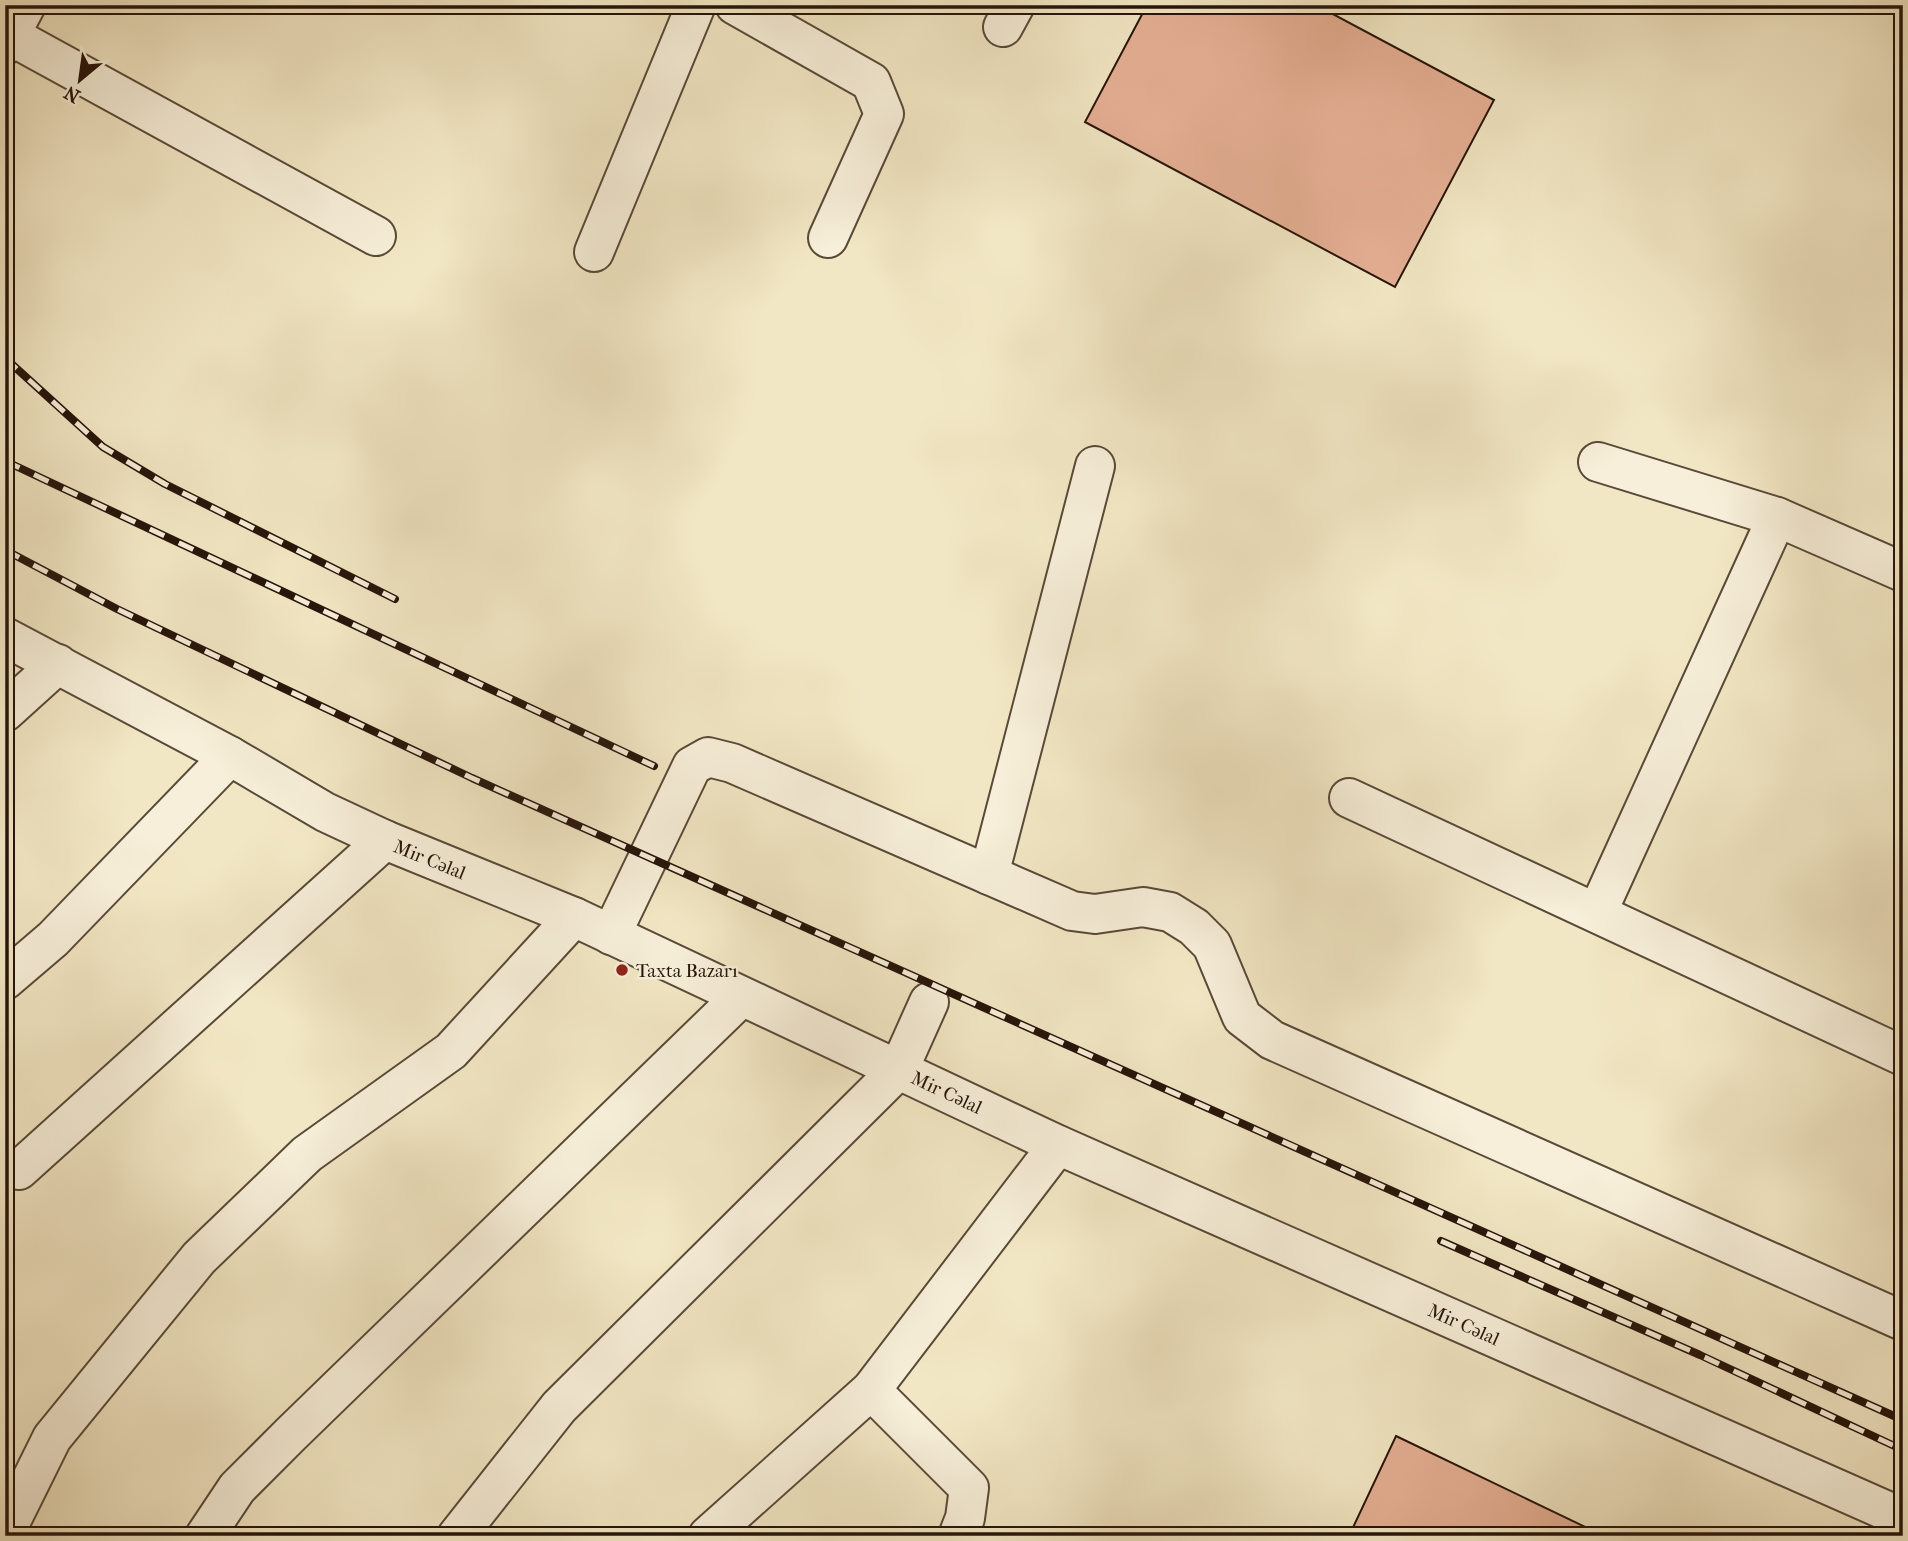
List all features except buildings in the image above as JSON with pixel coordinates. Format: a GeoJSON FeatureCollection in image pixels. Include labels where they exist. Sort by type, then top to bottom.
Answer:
{"type":"FeatureCollection","features":[{"type":"Feature","properties":{"kind":"street"},"geometry":{"type":"LineString","coordinates":[[594,252],[696,5]]}},
{"type":"Feature","properties":{"kind":"street"},"geometry":{"type":"LineString","coordinates":[[735,5],[871,82],[884,114],[828,239]]}},
{"type":"Feature","properties":{"kind":"street"},"geometry":{"type":"LineString","coordinates":[[14,29],[376,236]]}},
{"type":"Feature","properties":{"kind":"street"},"geometry":{"type":"LineString","coordinates":[[1598,462],[1777,517],[1903,572]]}},
{"type":"Feature","properties":{"kind":"street"},"geometry":{"type":"LineString","coordinates":[[989,875],[1095,466]]}},
{"type":"Feature","properties":{"kind":"street"},"geometry":{"type":"LineString","coordinates":[[1597,913],[1777,517]]}},
{"type":"Feature","properties":{"kind":"street","name":"Mir Cəlal"},"geometry":{"type":"LineString","coordinates":[[5,637],[230,756],[325,813],[574,917],[1058,1145],[1903,1518]]}},
{"type":"Feature","properties":{"kind":"street"},"geometry":{"type":"LineString","coordinates":[[5,712],[58,664]]}},
{"type":"Feature","properties":{"kind":"street"},"geometry":{"type":"LineString","coordinates":[[5,980],[53,939],[230,756]]}},
{"type":"Feature","properties":{"kind":"street"},"geometry":{"type":"LineString","coordinates":[[611,935],[692,766],[708,757],[732,762],[1072,911],[1096,914],[1143,907],[1170,912],[1194,927],[1212,945],[1242,1017],[1272,1040],[1903,1321]]}},
{"type":"Feature","properties":{"kind":"street"},"geometry":{"type":"LineString","coordinates":[[1349,798],[1903,1056]]}},
{"type":"Feature","properties":{"kind":"street"},"geometry":{"type":"LineString","coordinates":[[19,1170],[385,840]]}},
{"type":"Feature","properties":{"kind":"street"},"geometry":{"type":"LineString","coordinates":[[5,1533],[52,1438],[199,1258],[307,1154],[451,1051],[574,917]]}},
{"type":"Feature","properties":{"kind":"street"},"geometry":{"type":"LineString","coordinates":[[205,1536],[237,1488],[741,997]]}},
{"type":"Feature","properties":{"kind":"street"},"geometry":{"type":"LineString","coordinates":[[457,1536],[559,1407],[899,1069],[929,1002]]}},
{"type":"Feature","properties":{"kind":"street"},"geometry":{"type":"LineString","coordinates":[[708,1536],[871,1390],[1058,1145]]}},
{"type":"Feature","properties":{"kind":"street"},"geometry":{"type":"LineString","coordinates":[[871,1390],[969,1488],[965,1518],[958,1536]]}},
{"type":"Feature","properties":{"kind":"railway"},"geometry":{"type":"LineString","coordinates":[[5,358],[103,447],[165,484],[395,599]]}},
{"type":"Feature","properties":{"kind":"railway"},"geometry":{"type":"LineString","coordinates":[[5,461],[654,766]]}},
{"type":"Feature","properties":{"kind":"railway"},"geometry":{"type":"LineString","coordinates":[[5,550],[117,609],[472,778],[1903,1420]]}},
{"type":"Feature","properties":{"kind":"railway"},"geometry":{"type":"LineString","coordinates":[[1441,1241],[1700,1355],[1903,1450]]}},
{"type":"Feature","properties":{"kind":"place","name":"Taxta Bazarı"},"geometry":{"type":"Point","coordinates":[622,970]}}]}
